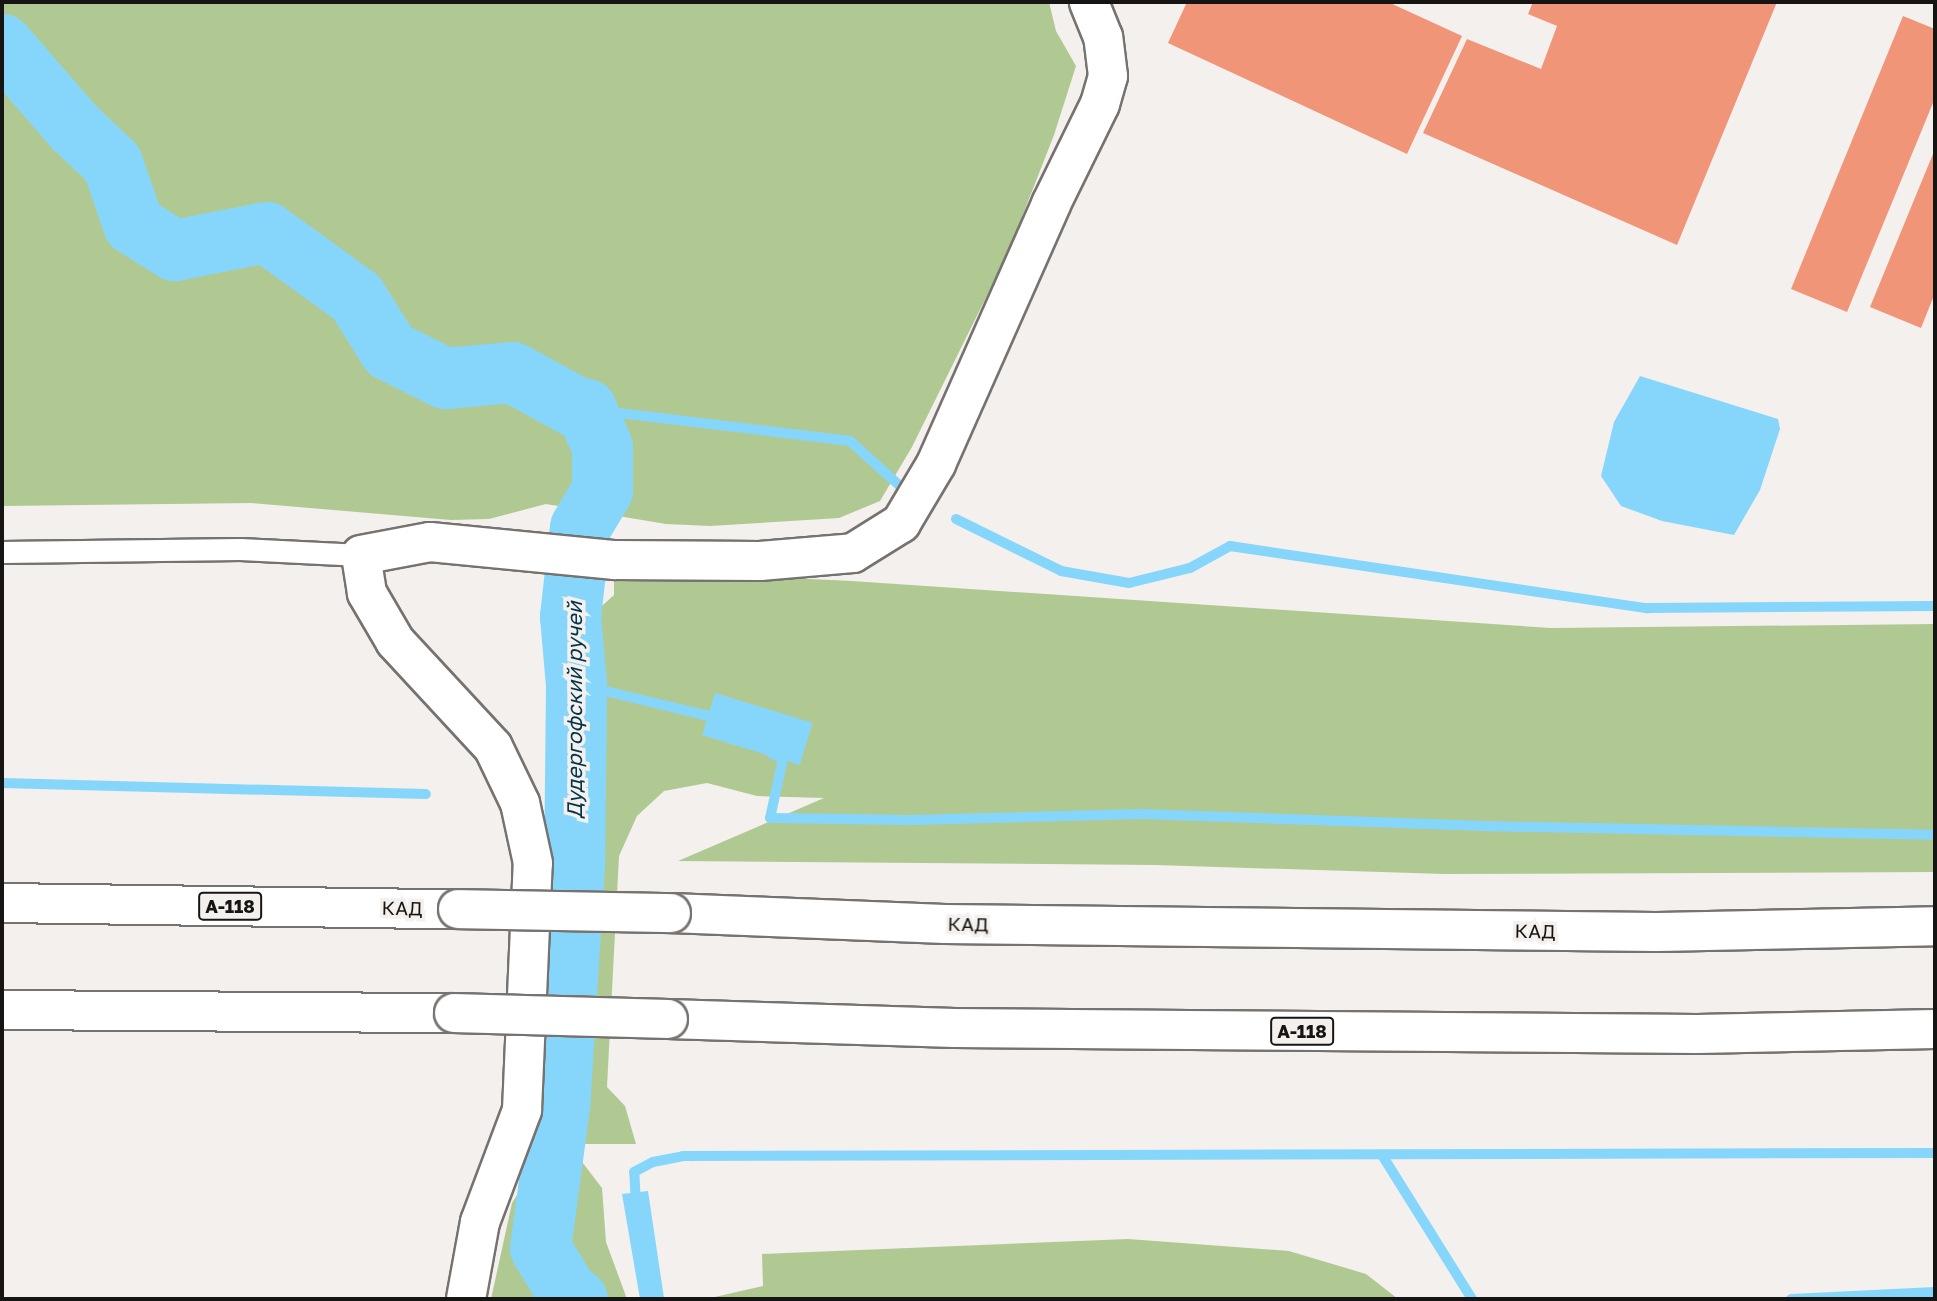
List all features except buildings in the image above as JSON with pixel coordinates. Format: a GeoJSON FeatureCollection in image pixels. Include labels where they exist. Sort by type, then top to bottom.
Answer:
{"type":"FeatureCollection","features":[{"type":"Feature","properties":{"kind":"main road"},"geometry":{"type":"LineString","coordinates":[[466,1299],[480,1222],[522,1110],[533,863],[520,803],[493,747],[395,641],[368,593],[361,555],[430,542],[615,560],[760,561],[853,553],[901,523],[936,464],[1051,204],[1100,104],[1108,76],[1103,37],[1089,2]]}},
{"type":"Feature","properties":{"kind":"main road","name":"КАД"},"geometry":{"type":"LineString","coordinates":[[2,903],[671,913],[945,923],[1656,932],[1935,926]]}},
{"type":"Feature","properties":{"kind":"main road","name":"А-118"},"geometry":{"type":"LineString","coordinates":[[2,1010],[454,1013],[955,1028],[1697,1034],[1935,1029]]}},
{"type":"Feature","properties":{"kind":"lane"},"geometry":{"type":"LineString","coordinates":[[2,552],[240,549],[361,555]]}},
{"type":"Feature","properties":{"kind":"green space"},"geometry":{"type":"Polygon","coordinates":[[[2,2],[1049,2],[1056,31],[1076,66],[1054,135],[1007,255],[912,447],[880,501],[839,518],[710,526],[666,524],[546,504],[489,519],[451,520],[251,503],[2,506],[2,2]]]}},
{"type":"Feature","properties":{"kind":"green space"},"geometry":{"type":"Polygon","coordinates":[[[614,570],[852,581],[1551,628],[1935,624],[1935,872],[1444,874],[1155,865],[678,861],[824,798],[757,796],[707,783],[664,791],[637,816],[619,856],[607,1087],[625,1106],[636,1144],[566,1144],[575,1093],[588,853],[582,768],[593,669],[593,614],[614,595],[614,570]]]}},
{"type":"Feature","properties":{"kind":"green space"},"geometry":{"type":"Polygon","coordinates":[[[579,1158],[602,1188],[606,1242],[627,1299],[491,1299],[512,1203],[534,1168],[579,1158]]]}},
{"type":"Feature","properties":{"kind":"green space"},"geometry":{"type":"Polygon","coordinates":[[[1128,1239],[1289,1251],[1366,1274],[1398,1299],[706,1299],[763,1286],[762,1254],[1128,1239]]]}},
{"type":"Feature","properties":{"kind":"water"},"geometry":{"type":"Polygon","coordinates":[[[1640,376],[1778,419],[1780,429],[1760,490],[1734,535],[1662,521],[1621,506],[1601,476],[1614,422],[1640,376]]]}},
{"type":"Feature","properties":{"kind":"water"},"geometry":{"type":"Polygon","coordinates":[[[715,693],[813,723],[800,765],[702,735],[715,693]]]}},
{"type":"Feature","properties":{"kind":"water"},"geometry":{"type":"Polygon","coordinates":[[[648,1191],[664,1298],[659,1299],[640,1299],[622,1194],[648,1191]]]}},
{"type":"Feature","properties":{"kind":"waterway","name":"Дудергофский ручей"},"geometry":{"type":"LineString","coordinates":[[2,44],[74,127],[112,163],[133,224],[174,250],[266,232],[356,297],[389,350],[445,378],[512,372],[576,407],[586,409],[602,447],[602,490],[580,527],[570,616],[576,684],[574,864],[559,1106],[540,1248],[567,1292],[577,1299]]}},
{"type":"Feature","properties":{"kind":"waterway"},"geometry":{"type":"LineString","coordinates":[[586,409],[850,441],[900,486]]}},
{"type":"Feature","properties":{"kind":"waterway"},"geometry":{"type":"LineString","coordinates":[[956,519],[1061,571],[1129,583],[1190,568],[1230,546],[1647,608],[1935,606]]}},
{"type":"Feature","properties":{"kind":"waterway"},"geometry":{"type":"LineString","coordinates":[[576,684],[708,716],[718,722]]}},
{"type":"Feature","properties":{"kind":"waterway"},"geometry":{"type":"LineString","coordinates":[[771,753],[783,759],[770,818],[912,820],[1141,814],[1480,826],[1935,835]]}},
{"type":"Feature","properties":{"kind":"waterway"},"geometry":{"type":"LineString","coordinates":[[2,783],[426,794]]}},
{"type":"Feature","properties":{"kind":"waterway"},"geometry":{"type":"LineString","coordinates":[[636,1205],[634,1172],[653,1162],[683,1156],[1935,1153]]}},
{"type":"Feature","properties":{"kind":"waterway"},"geometry":{"type":"LineString","coordinates":[[1382,1155],[1472,1299]]}},
{"type":"Feature","properties":{"kind":"waterway"},"geometry":{"type":"LineString","coordinates":[[1791,1299],[1935,1292]]}}]}
